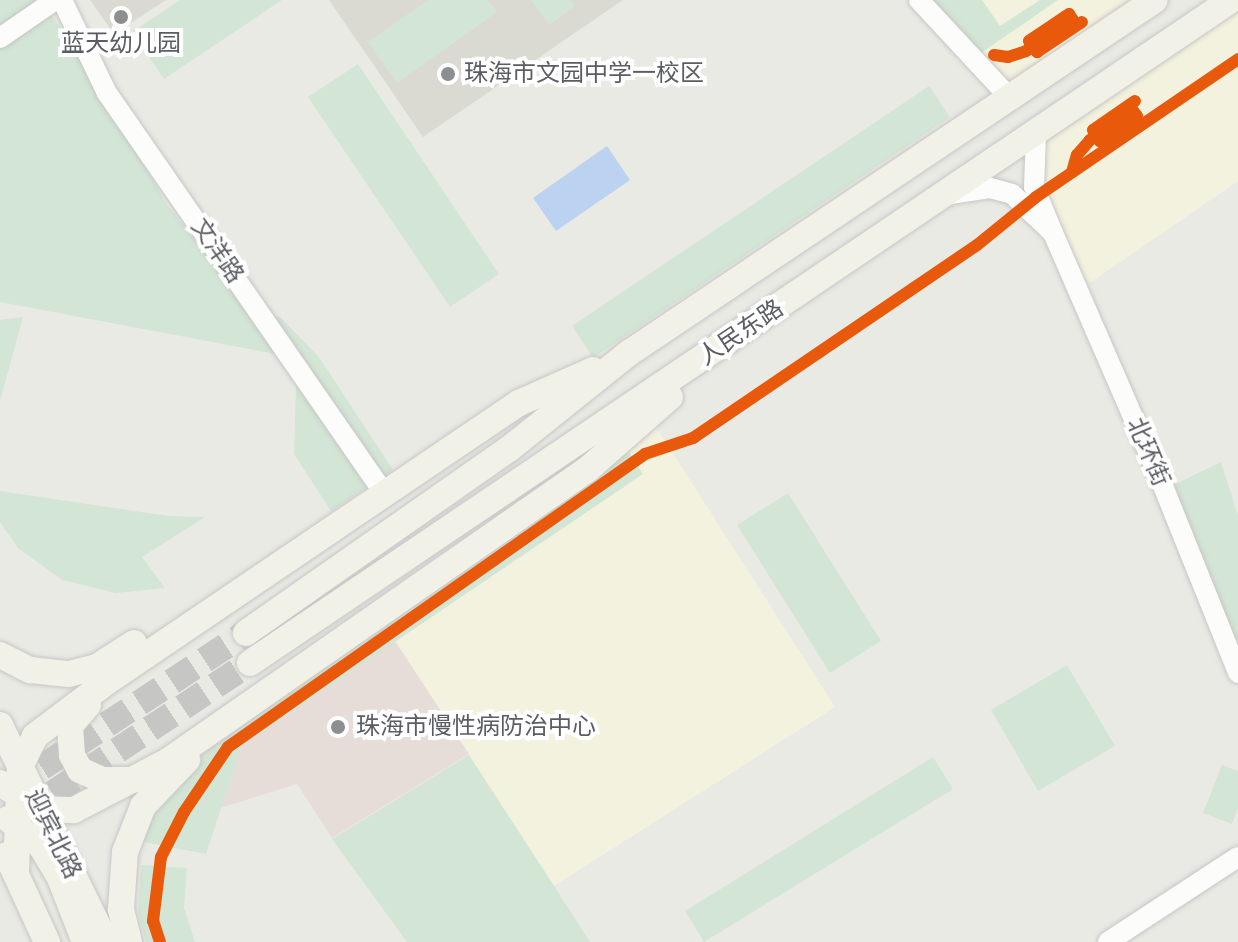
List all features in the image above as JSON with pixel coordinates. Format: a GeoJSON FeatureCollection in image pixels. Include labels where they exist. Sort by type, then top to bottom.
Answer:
{"type":"FeatureCollection","features":[{"type":"Feature","properties":{"kind":"main road","name":"人民东路"},"geometry":{"type":"LineString","coordinates":[[246,633],[509,449],[629,353],[1155,0]]}},
{"type":"Feature","properties":{"kind":"main road","name":"人民东路"},"geometry":{"type":"LineString","coordinates":[[250,663],[1231,0]]}},
{"type":"Feature","properties":{"kind":"main road"},"geometry":{"type":"LineString","coordinates":[[13,805],[74,810],[134,780],[588,469],[738,334]]}},
{"type":"Feature","properties":{"kind":"main road"},"geometry":{"type":"LineString","coordinates":[[13,805],[35,736],[108,681],[519,403],[629,353]]}},
{"type":"Feature","properties":{"kind":"main road"},"geometry":{"type":"LineString","coordinates":[[0,655],[30,670],[69,674],[97,667],[222,585],[291,558]]}},
{"type":"Feature","properties":{"kind":"main road"},"geometry":{"type":"LineString","coordinates":[[108,681],[70,726],[72,755],[80,770],[102,780],[134,780]]}},
{"type":"Feature","properties":{"kind":"main road"},"geometry":{"type":"LineString","coordinates":[[129,942],[121,909],[125,852],[143,806],[180,767],[255,700]]}},
{"type":"Feature","properties":{"kind":"main road","name":"迎宾北路"},"geometry":{"type":"LineString","coordinates":[[0,725],[13,805],[16,871],[47,942]]}},
{"type":"Feature","properties":{"kind":"main road"},"geometry":{"type":"LineString","coordinates":[[13,805],[60,878],[85,942]]}},
{"type":"Feature","properties":{"kind":"main road","name":"迎宾北路"},"geometry":{"type":"LineString","coordinates":[[13,805],[106,942]]}},
{"type":"Feature","properties":{"kind":"street"},"geometry":{"type":"LineString","coordinates":[[0,38],[55,0]]}},
{"type":"Feature","properties":{"kind":"street","name":"文洋路"},"geometry":{"type":"LineString","coordinates":[[62,0],[107,93],[385,495]]}},
{"type":"Feature","properties":{"kind":"street"},"geometry":{"type":"LineString","coordinates":[[919,0],[1009,97]]}},
{"type":"Feature","properties":{"kind":"street","name":"北环街"},"geometry":{"type":"LineString","coordinates":[[1036,134],[1034,187],[1161,481],[1238,673]]}},
{"type":"Feature","properties":{"kind":"street","name":"北环街"},"geometry":{"type":"LineString","coordinates":[[946,194],[990,188],[1012,194],[1053,233]]}},
{"type":"Feature","properties":{"kind":"street"},"geometry":{"type":"LineString","coordinates":[[1108,942],[1238,857]]}},
{"type":"Feature","properties":{"kind":"shaded area"},"geometry":{"type":"Polygon","coordinates":[[[0,0],[40,0],[84,59],[167,205],[265,324],[279,316],[319,357],[393,470],[331,511],[294,454],[297,358],[0,302],[0,0]]]}},
{"type":"Feature","properties":{"kind":"shaded area","name":"蓝天幼儿园"},"geometry":{"type":"Polygon","coordinates":[[[90,0],[166,0],[114,34],[90,0]]]}},
{"type":"Feature","properties":{"kind":"shaded area"},"geometry":{"type":"Polygon","coordinates":[[[180,0],[282,0],[164,79],[132,32],[180,0]]]}},
{"type":"Feature","properties":{"kind":"shaded area","name":"珠海市文园中学一校区"},"geometry":{"type":"Polygon","coordinates":[[[329,0],[623,0],[423,137],[329,0]]]}},
{"type":"Feature","properties":{"kind":"shaded area"},"geometry":{"type":"Polygon","coordinates":[[[428,0],[488,0],[497,12],[397,83],[368,42],[428,0]]]}},
{"type":"Feature","properties":{"kind":"shaded area"},"geometry":{"type":"Polygon","coordinates":[[[531,0],[571,0],[575,6],[549,25],[531,0]]]}},
{"type":"Feature","properties":{"kind":"shaded area"},"geometry":{"type":"Polygon","coordinates":[[[919,0],[1154,0],[1009,97],[919,0]]]}},
{"type":"Feature","properties":{"kind":"shaded area"},"geometry":{"type":"Polygon","coordinates":[[[930,0],[982,0],[1000,26],[1040,0],[1058,0],[981,53],[930,0]]]}},
{"type":"Feature","properties":{"kind":"shaded area"},"geometry":{"type":"Polygon","coordinates":[[[1238,0],[1238,181],[1078,291],[1036,184],[1036,134],[1238,0]]]}},
{"type":"Feature","properties":{"kind":"shaded area"},"geometry":{"type":"Polygon","coordinates":[[[358,64],[499,274],[450,307],[308,97],[358,64]]]}},
{"type":"Feature","properties":{"kind":"shaded area"},"geometry":{"type":"Polygon","coordinates":[[[929,86],[950,117],[593,358],[572,326],[929,86]]]}},
{"type":"Feature","properties":{"kind":"shaded area"},"geometry":{"type":"Polygon","coordinates":[[[23,317],[0,401],[0,320],[23,317]]]}},
{"type":"Feature","properties":{"kind":"shaded area"},"geometry":{"type":"Polygon","coordinates":[[[649,416],[835,707],[554,886],[378,615],[649,416]]]}},
{"type":"Feature","properties":{"kind":"shaded area"},"geometry":{"type":"Polygon","coordinates":[[[629,452],[643,474],[242,745],[206,854],[139,841],[171,789],[230,730],[629,452]]]}},
{"type":"Feature","properties":{"kind":"shaded area"},"geometry":{"type":"Polygon","coordinates":[[[1221,462],[1238,516],[1238,656],[1169,487],[1221,462]]]}},
{"type":"Feature","properties":{"kind":"shaded area"},"geometry":{"type":"Polygon","coordinates":[[[0,491],[168,516],[205,517],[142,557],[165,588],[116,593],[62,580],[18,548],[0,522],[0,491]]]}},
{"type":"Feature","properties":{"kind":"shaded area"},"geometry":{"type":"Polygon","coordinates":[[[788,493],[881,641],[830,673],[737,525],[788,493]]]}},
{"type":"Feature","properties":{"kind":"shaded area","name":"珠海市慢性病防治中心"},"geometry":{"type":"Polygon","coordinates":[[[378,615],[469,754],[332,838],[297,784],[131,836],[180,767],[378,615]]]}},
{"type":"Feature","properties":{"kind":"shaded area"},"geometry":{"type":"Polygon","coordinates":[[[1067,665],[1115,746],[1038,791],[991,710],[1067,665]]]}},
{"type":"Feature","properties":{"kind":"shaded area"},"geometry":{"type":"Polygon","coordinates":[[[469,755],[590,942],[407,942],[332,839],[469,755]]]}},
{"type":"Feature","properties":{"kind":"shaded area"},"geometry":{"type":"Polygon","coordinates":[[[933,757],[953,789],[704,942],[685,911],[933,757]]]}},
{"type":"Feature","properties":{"kind":"shaded area"},"geometry":{"type":"Polygon","coordinates":[[[1222,765],[1238,771],[1238,808],[1232,824],[1203,813],[1222,765]]]}},
{"type":"Feature","properties":{"kind":"shaded area"},"geometry":{"type":"Polygon","coordinates":[[[141,865],[187,868],[184,908],[195,942],[146,942],[138,913],[141,865]]]}},
{"type":"Feature","properties":{"kind":"water"},"geometry":{"type":"Polygon","coordinates":[[[607,146],[630,180],[556,231],[533,198],[607,146]]]}},
{"type":"Feature","properties":{"kind":"tunnel"},"geometry":{"type":"LineString","coordinates":[[9,789],[246,633]]}},
{"type":"Feature","properties":{"kind":"tunnel"},"geometry":{"type":"LineString","coordinates":[[20,815],[250,663]]}},
{"type":"Feature","properties":{"kind":"cycle path"},"geometry":{"type":"LineString","coordinates":[[994,55],[1008,57],[1026,51],[1073,20],[1069,14],[1029,41],[1037,52],[1082,22]]}},
{"type":"Feature","properties":{"kind":"cycle path"},"geometry":{"type":"LineString","coordinates":[[160,942],[153,921],[161,857],[184,812],[228,747],[645,454],[693,438],[977,245],[1036,197],[1238,59]]}},
{"type":"Feature","properties":{"kind":"cycle path"},"geometry":{"type":"LineString","coordinates":[[1072,172],[1077,155],[1090,140],[1133,111],[1137,116],[1100,141],[1093,130],[1135,101]]}},
{"type":"Feature","properties":{"kind":"place","name":"蓝天幼儿园"},"geometry":{"type":"Point","coordinates":[121,17]}},
{"type":"Feature","properties":{"kind":"place","name":"珠海市文园中学一校区"},"geometry":{"type":"Point","coordinates":[448,74]}},
{"type":"Feature","properties":{"kind":"place","name":"珠海市慢性病防治中心"},"geometry":{"type":"Point","coordinates":[338,727]}}]}
